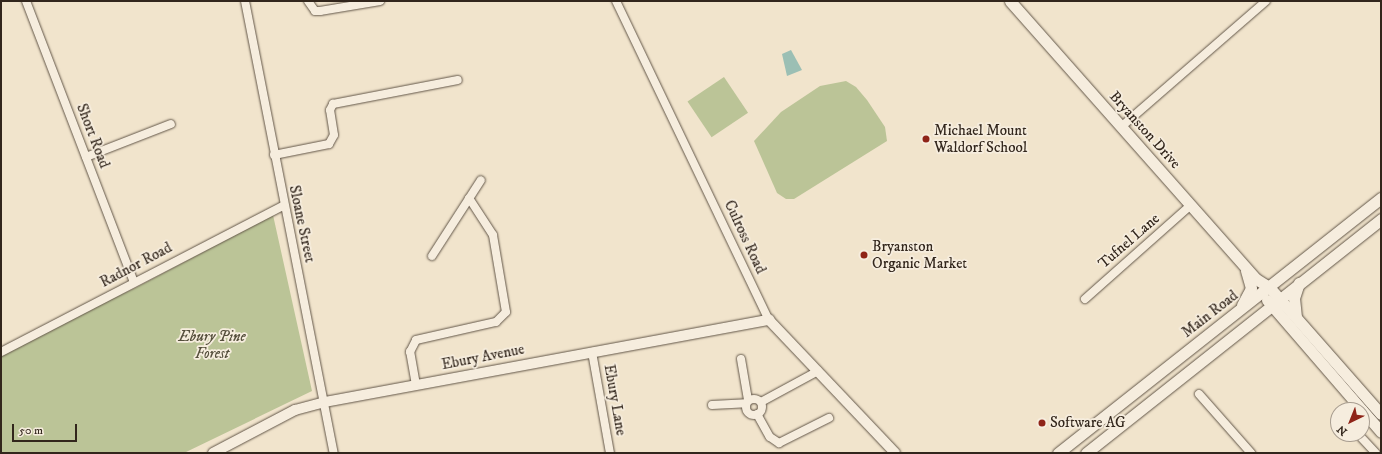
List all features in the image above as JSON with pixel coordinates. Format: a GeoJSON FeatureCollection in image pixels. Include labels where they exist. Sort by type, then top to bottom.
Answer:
{"type":"FeatureCollection","features":[{"type":"Feature","properties":{"kind":"main road","name":"Bryanston Drive"},"geometry":{"type":"LineString","coordinates":[[1010,1],[1256,279],[1356,402]]}},
{"type":"Feature","properties":{"kind":"main road","name":"Main Road"},"geometry":{"type":"LineString","coordinates":[[1058,453],[1381,198]]}},
{"type":"Feature","properties":{"kind":"main road","name":"Main Road"},"geometry":{"type":"LineString","coordinates":[[1086,453],[1381,219]]}},
{"type":"Feature","properties":{"kind":"main road"},"geometry":{"type":"LineString","coordinates":[[1239,260],[1251,288],[1239,310]]}},
{"type":"Feature","properties":{"kind":"main road"},"geometry":{"type":"LineString","coordinates":[[1296,317],[1294,298],[1299,283]]}},
{"type":"Feature","properties":{"kind":"main road","name":"Bryanston Drive"},"geometry":{"type":"LineString","coordinates":[[1275,302],[1296,317],[1381,414]]}},
{"type":"Feature","properties":{"kind":"main road","name":"Bryanston Drive"},"geometry":{"type":"LineString","coordinates":[[1370,419],[1381,432]]}},
{"type":"Feature","properties":{"kind":"street","name":"Short Road"},"geometry":{"type":"LineString","coordinates":[[26,1],[134,282]]}},
{"type":"Feature","properties":{"kind":"street","name":"Sloane Street"},"geometry":{"type":"LineString","coordinates":[[245,1],[274,155],[325,402],[334,453]]}},
{"type":"Feature","properties":{"kind":"street"},"geometry":{"type":"LineString","coordinates":[[308,1],[310,8],[320,11],[380,1]]}},
{"type":"Feature","properties":{"kind":"street","name":"Culross Road"},"geometry":{"type":"LineString","coordinates":[[616,1],[769,320],[895,453]]}},
{"type":"Feature","properties":{"kind":"street"},"geometry":{"type":"LineString","coordinates":[[1121,127],[1266,1]]}},
{"type":"Feature","properties":{"kind":"street"},"geometry":{"type":"LineString","coordinates":[[274,155],[329,144],[334,135],[330,110],[333,104],[458,80]]}},
{"type":"Feature","properties":{"kind":"street"},"geometry":{"type":"LineString","coordinates":[[86,157],[171,124]]}},
{"type":"Feature","properties":{"kind":"street"},"geometry":{"type":"LineString","coordinates":[[432,256],[481,180]]}},
{"type":"Feature","properties":{"kind":"street"},"geometry":{"type":"LineString","coordinates":[[416,385],[410,352],[416,340],[496,322],[506,312],[494,235],[469,198]]}},
{"type":"Feature","properties":{"kind":"street","name":"Radnor Road"},"geometry":{"type":"LineString","coordinates":[[1,352],[284,204]]}},
{"type":"Feature","properties":{"kind":"street","name":"Tufnel Lane"},"geometry":{"type":"LineString","coordinates":[[1085,299],[1191,206]]}},
{"type":"Feature","properties":{"kind":"street","name":"Ebury Avenue"},"geometry":{"type":"LineString","coordinates":[[212,453],[295,410],[325,402],[769,320]]}},
{"type":"Feature","properties":{"kind":"street","name":"Ebury Lane"},"geometry":{"type":"LineString","coordinates":[[592,352],[610,453]]}},
{"type":"Feature","properties":{"kind":"street"},"geometry":{"type":"LineString","coordinates":[[740,359],[748,412],[757,414],[770,437],[779,443],[829,418]]}},
{"type":"Feature","properties":{"kind":"street"},"geometry":{"type":"LineString","coordinates":[[761,402],[818,371]]}},
{"type":"Feature","properties":{"kind":"street"},"geometry":{"type":"LineString","coordinates":[[1199,394],[1250,453]]}},
{"type":"Feature","properties":{"kind":"street"},"geometry":{"type":"LineString","coordinates":[[712,405],[747,401],[755,398],[761,402],[762,408],[757,414]]}},
{"type":"Feature","properties":{"kind":"street"},"geometry":{"type":"LineString","coordinates":[[1366,442],[1376,453]]}},
{"type":"Feature","properties":{"kind":"green space"},"geometry":{"type":"Polygon","coordinates":[[[724,77],[748,113],[712,137],[688,102],[724,77]]]}},
{"type":"Feature","properties":{"kind":"green space"},"geometry":{"type":"Polygon","coordinates":[[[846,81],[856,87],[867,100],[885,127],[887,141],[794,199],[786,199],[777,193],[754,141],[781,112],[820,86],[846,81]]]}},
{"type":"Feature","properties":{"kind":"green space","name":"Ebury Pine Forest"},"geometry":{"type":"Polygon","coordinates":[[[273,215],[312,391],[184,453],[1,453],[1,351],[137,287],[273,215]]]}},
{"type":"Feature","properties":{"kind":"water"},"geometry":{"type":"Polygon","coordinates":[[[791,50],[802,70],[787,76],[782,54],[791,50]]]}},
{"type":"Feature","properties":{"kind":"place","name":"Michael Mount Waldorf School"},"geometry":{"type":"Point","coordinates":[926,139]}},
{"type":"Feature","properties":{"kind":"place","name":"Bryanston Organic Market"},"geometry":{"type":"Point","coordinates":[864,255]}},
{"type":"Feature","properties":{"kind":"place","name":"Software AG"},"geometry":{"type":"Point","coordinates":[1042,423]}}]}
